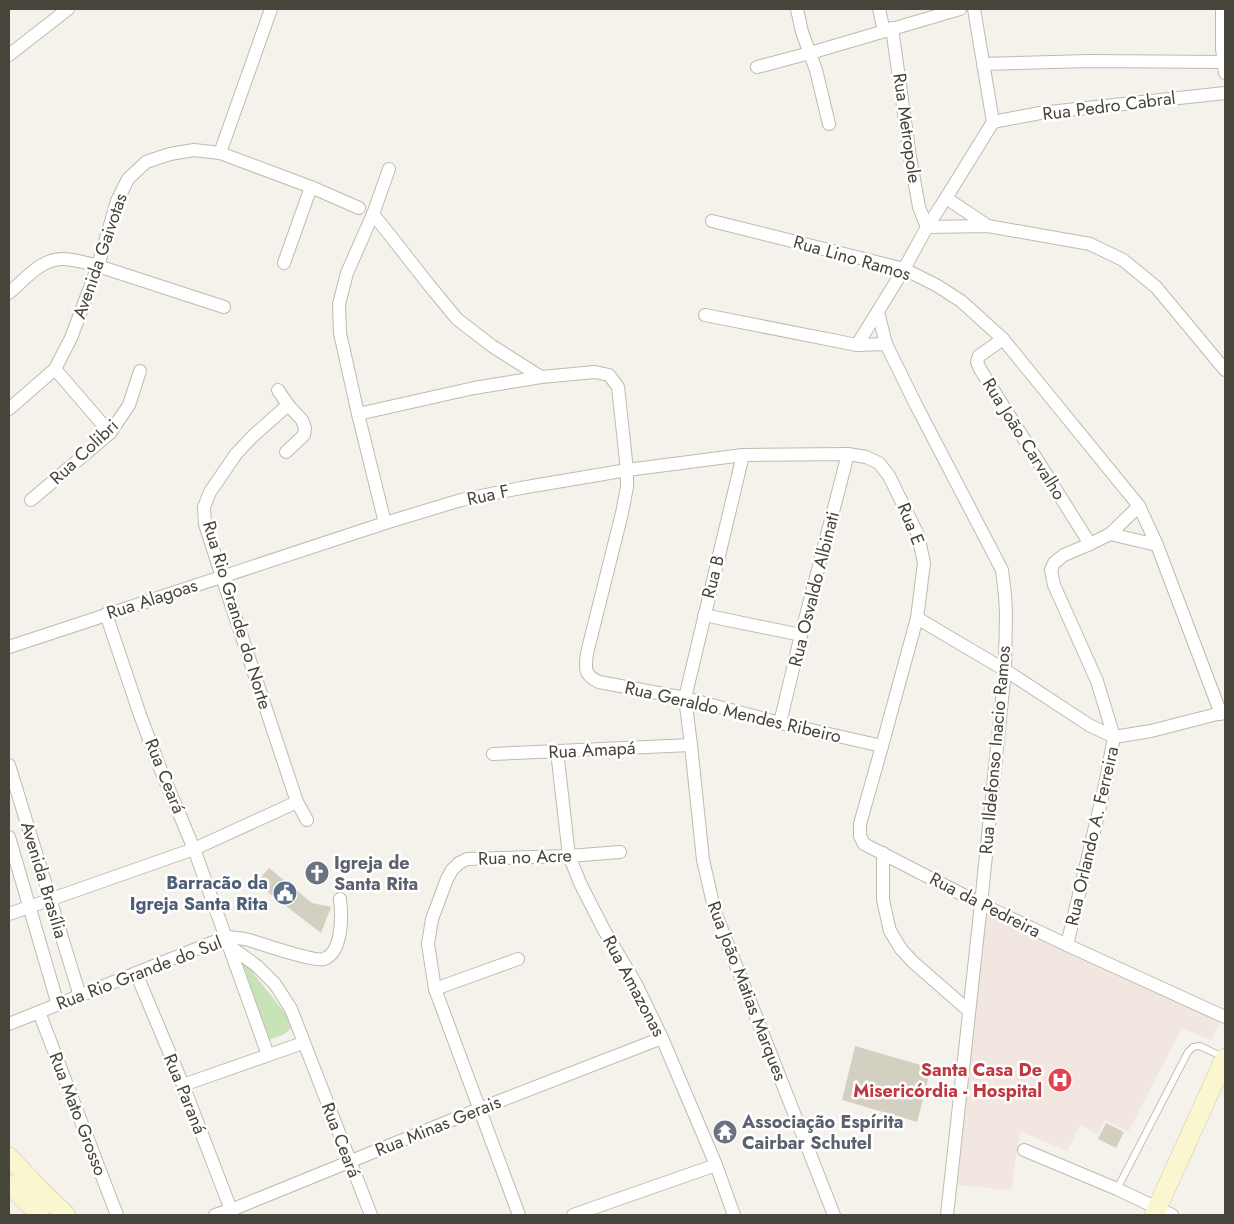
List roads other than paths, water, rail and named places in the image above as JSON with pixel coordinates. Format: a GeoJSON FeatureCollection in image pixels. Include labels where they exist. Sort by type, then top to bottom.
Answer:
{"type":"FeatureCollection","features":[{"type":"Feature","properties":{"kind":"main road"},"geometry":{"type":"LineString","coordinates":[[1161,1213],[1225,1058]]}},
{"type":"Feature","properties":{"kind":"main road"},"geometry":{"type":"LineString","coordinates":[[9,1157],[66,1215]]}},
{"type":"Feature","properties":{"kind":"main road"},"geometry":{"type":"LineString","coordinates":[[9,1184],[40,1215]]}},
{"type":"Feature","properties":{"kind":"street"},"geometry":{"type":"LineString","coordinates":[[9,55],[68,9]]}},
{"type":"Feature","properties":{"kind":"street"},"geometry":{"type":"LineString","coordinates":[[220,153],[271,9]]}},
{"type":"Feature","properties":{"kind":"street"},"geometry":{"type":"LineString","coordinates":[[798,9],[802,32],[816,70],[829,124]]}},
{"type":"Feature","properties":{"kind":"street","name":"Rua Metropole"},"geometry":{"type":"LineString","coordinates":[[879,9],[888,30],[919,207],[927,227]]}},
{"type":"Feature","properties":{"kind":"street"},"geometry":{"type":"LineString","coordinates":[[757,67],[960,9]]}},
{"type":"Feature","properties":{"kind":"street"},"geometry":{"type":"LineString","coordinates":[[857,345],[904,269],[927,227],[993,122],[974,9]]}},
{"type":"Feature","properties":{"kind":"street"},"geometry":{"type":"LineString","coordinates":[[983,64],[1089,62],[1225,66],[1222,9]]}},
{"type":"Feature","properties":{"kind":"street","name":"Rua Pedro Cabral"},"geometry":{"type":"LineString","coordinates":[[993,122],[1040,113],[1225,93]]}},
{"type":"Feature","properties":{"kind":"street","name":"Avenida Gaivotas"},"geometry":{"type":"LineString","coordinates":[[9,410],[55,369],[71,338],[98,266],[117,201],[128,179],[146,162],[170,154],[194,150],[220,153],[311,187],[360,208]]}},
{"type":"Feature","properties":{"kind":"street"},"geometry":{"type":"LineString","coordinates":[[385,524],[340,333],[339,304],[347,273],[390,169]]}},
{"type":"Feature","properties":{"kind":"street"},"geometry":{"type":"LineString","coordinates":[[284,263],[311,187]]}},
{"type":"Feature","properties":{"kind":"street"},"geometry":{"type":"LineString","coordinates":[[946,198],[988,226]]}},
{"type":"Feature","properties":{"kind":"street"},"geometry":{"type":"LineString","coordinates":[[373,214],[457,319],[492,346],[541,377]]}},
{"type":"Feature","properties":{"kind":"street","name":"Rua Lino Ramos"},"geometry":{"type":"LineString","coordinates":[[712,221],[904,269],[936,285],[961,301],[1003,339],[1139,506],[1157,545],[1223,713]]}},
{"type":"Feature","properties":{"kind":"street"},"geometry":{"type":"LineString","coordinates":[[927,227],[988,226],[1090,244],[1123,260],[1156,287],[1225,370]]}},
{"type":"Feature","properties":{"kind":"street"},"geometry":{"type":"LineString","coordinates":[[9,292],[46,262],[61,259],[98,266],[224,307]]}},
{"type":"Feature","properties":{"kind":"street","name":"Rua Ildefonso Inacio Ramos"},"geometry":{"type":"LineString","coordinates":[[878,312],[886,344],[1002,570],[1005,595],[1005,670],[947,1215]]}},
{"type":"Feature","properties":{"kind":"street"},"geometry":{"type":"LineString","coordinates":[[705,316],[857,345],[886,344]]}},
{"type":"Feature","properties":{"kind":"street","name":"Rua João Carvalho"},"geometry":{"type":"LineString","coordinates":[[1003,339],[979,356],[977,362],[1090,544]]}},
{"type":"Feature","properties":{"kind":"street"},"geometry":{"type":"LineString","coordinates":[[55,369],[110,433]]}},
{"type":"Feature","properties":{"kind":"street","name":"Rua Colibri"},"geometry":{"type":"LineString","coordinates":[[31,500],[110,433],[129,405],[140,371]]}},
{"type":"Feature","properties":{"kind":"street"},"geometry":{"type":"LineString","coordinates":[[358,414],[474,388],[541,377],[595,372],[609,375],[618,387],[627,470]]}},
{"type":"Feature","properties":{"kind":"street"},"geometry":{"type":"LineString","coordinates":[[278,390],[288,405],[302,420],[305,428],[304,435],[286,452]]}},
{"type":"Feature","properties":{"kind":"street","name":"Rua Rio Grande do Norte"},"geometry":{"type":"LineString","coordinates":[[288,405],[236,454],[210,492],[204,508],[205,524],[222,577],[297,802],[307,820]]}},
{"type":"Feature","properties":{"kind":"street","name":"Rua E"},"geometry":{"type":"LineString","coordinates":[[627,470],[742,455],[848,454],[866,457],[879,463],[890,476],[918,535],[924,563],[917,618],[860,824],[860,836]]}},
{"type":"Feature","properties":{"kind":"street","name":"Rua Osvaldo Albinati"},"geometry":{"type":"LineString","coordinates":[[780,723],[848,454]]}},
{"type":"Feature","properties":{"kind":"street","name":"Rua B"},"geometry":{"type":"LineString","coordinates":[[685,698],[742,455]]}},
{"type":"Feature","properties":{"kind":"street","name":"Rua F"},"geometry":{"type":"LineString","coordinates":[[353,534],[461,500],[627,470]]}},
{"type":"Feature","properties":{"kind":"street","name":"Rua Geraldo Mendes Ribeiro"},"geometry":{"type":"LineString","coordinates":[[627,470],[627,487],[622,513],[585,664],[586,673],[591,679],[685,698],[780,723],[882,746]]}},
{"type":"Feature","properties":{"kind":"street","name":"Rua Orlando A. Ferreira"},"geometry":{"type":"LineString","coordinates":[[1067,945],[1103,794],[1114,737],[1097,681],[1054,585],[1051,570],[1054,562],[1064,555],[1110,534],[1139,506]]}},
{"type":"Feature","properties":{"kind":"street","name":"Rua Alagoas"},"geometry":{"type":"LineString","coordinates":[[9,647],[353,534]]}},
{"type":"Feature","properties":{"kind":"street"},"geometry":{"type":"LineString","coordinates":[[1110,534],[1157,545]]}},
{"type":"Feature","properties":{"kind":"street","name":"Rua Ceará"},"geometry":{"type":"LineString","coordinates":[[106,614],[140,715],[194,849],[227,941],[275,984],[291,1009],[371,1215]]}},
{"type":"Feature","properties":{"kind":"street"},"geometry":{"type":"LineString","coordinates":[[704,615],[801,635]]}},
{"type":"Feature","properties":{"kind":"street"},"geometry":{"type":"LineString","coordinates":[[917,618],[1005,670],[1088,725],[1114,737],[1151,731],[1223,713]]}},
{"type":"Feature","properties":{"kind":"street","name":"Rua João Matias Marques"},"geometry":{"type":"LineString","coordinates":[[685,698],[704,860],[715,912],[834,1215]]}},
{"type":"Feature","properties":{"kind":"street","name":"Rua Amapá"},"geometry":{"type":"LineString","coordinates":[[493,754],[691,745]]}},
{"type":"Feature","properties":{"kind":"street","name":"Rua Amazonas"},"geometry":{"type":"LineString","coordinates":[[557,751],[569,856],[581,885],[604,930],[636,984],[662,1038],[716,1164],[734,1215]]}},
{"type":"Feature","properties":{"kind":"street","name":"Avenida Brasília"},"geometry":{"type":"LineString","coordinates":[[9,765],[80,996]]}},
{"type":"Feature","properties":{"kind":"street"},"geometry":{"type":"LineString","coordinates":[[9,914],[194,849],[297,802]]}},
{"type":"Feature","properties":{"kind":"street","name":"Rua da Pedreira"},"geometry":{"type":"LineString","coordinates":[[860,836],[864,844],[981,904],[1225,1017]]}},
{"type":"Feature","properties":{"kind":"street","name":"Avenida Brasília"},"geometry":{"type":"LineString","coordinates":[[9,837],[58,1005]]}},
{"type":"Feature","properties":{"kind":"street","name":"Rua no Acre"},"geometry":{"type":"LineString","coordinates":[[519,1215],[435,989],[428,944],[432,919],[452,870],[459,863],[467,860],[620,852]]}},
{"type":"Feature","properties":{"kind":"street"},"geometry":{"type":"LineString","coordinates":[[883,853],[883,900],[890,930],[900,949],[969,1011]]}},
{"type":"Feature","properties":{"kind":"street","name":"Rua Rio Grande do Sul"},"geometry":{"type":"LineString","coordinates":[[9,1024],[136,973],[227,941],[246,940],[311,958],[323,959],[332,954],[340,934],[340,899]]}},
{"type":"Feature","properties":{"kind":"street"},"geometry":{"type":"LineString","coordinates":[[227,941],[268,1055]]}},
{"type":"Feature","properties":{"kind":"street"},"geometry":{"type":"LineString","coordinates":[[435,989],[518,958]]}},
{"type":"Feature","properties":{"kind":"street","name":"Rua Paraná"},"geometry":{"type":"LineString","coordinates":[[136,973],[183,1085],[232,1213]]}},
{"type":"Feature","properties":{"kind":"street","name":"Rua Mato Grosso"},"geometry":{"type":"LineString","coordinates":[[39,1012],[117,1215]]}},
{"type":"Feature","properties":{"kind":"street","name":"Rua Minas Gerais"},"geometry":{"type":"LineString","coordinates":[[215,1215],[232,1213],[349,1161],[662,1038]]}},
{"type":"Feature","properties":{"kind":"street"},"geometry":{"type":"LineString","coordinates":[[183,1085],[303,1042]]}},
{"type":"Feature","properties":{"kind":"street"},"geometry":{"type":"LineString","coordinates":[[1024,1150],[1117,1189],[1161,1213]]}},
{"type":"Feature","properties":{"kind":"street"},"geometry":{"type":"LineString","coordinates":[[574,1215],[716,1164]]}},
{"type":"Feature","properties":{"kind":"lane"},"geometry":{"type":"LineString","coordinates":[[1117,1189],[1188,1052],[1193,1047],[1200,1046],[1225,1058]]}},
{"type":"Feature","properties":{"kind":"place","name":"Igreja de Santa Rita"},"geometry":{"type":"Point","coordinates":[317,873]}},
{"type":"Feature","properties":{"kind":"place","name":"Barracão da Igreja Santa Rita"},"geometry":{"type":"Point","coordinates":[285,893]}},
{"type":"Feature","properties":{"kind":"place","name":"Santa Casa De Misericórdia - Hospital"},"geometry":{"type":"Point","coordinates":[1060,1080]}},
{"type":"Feature","properties":{"kind":"place","name":"Associação Espírita Cairbar Schutel"},"geometry":{"type":"Point","coordinates":[725,1132]}}]}
